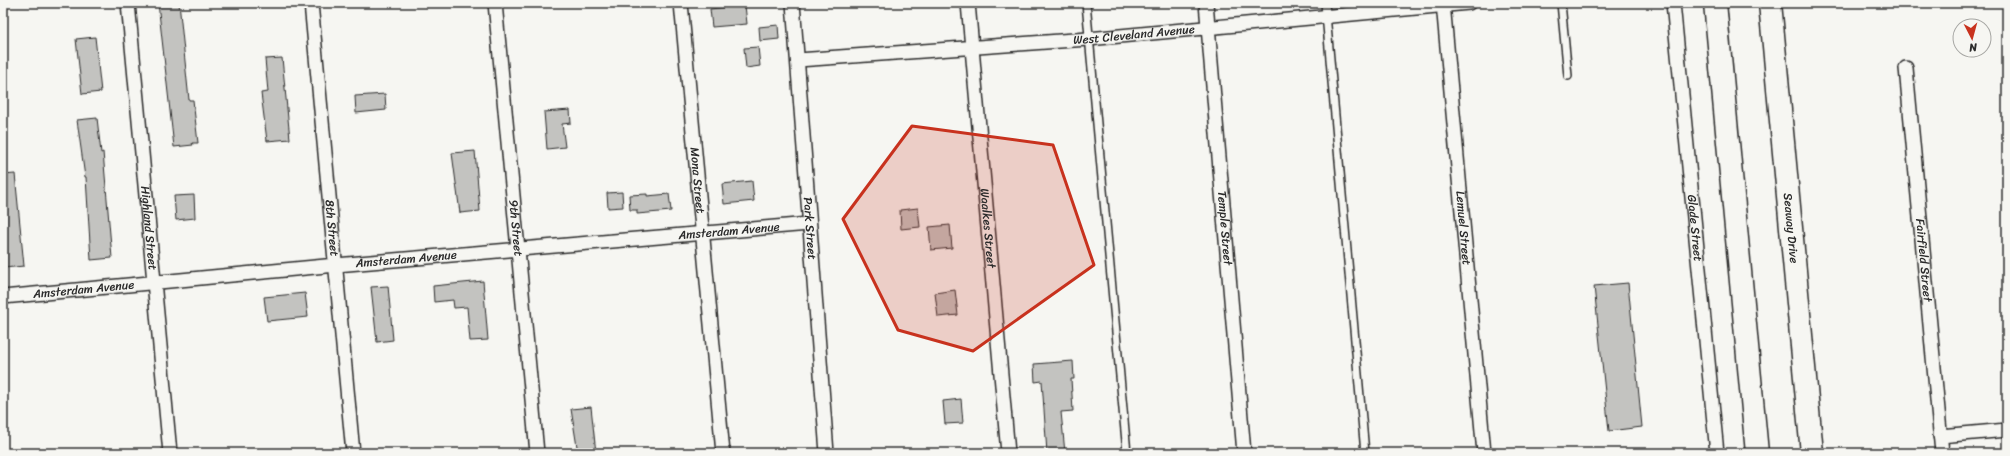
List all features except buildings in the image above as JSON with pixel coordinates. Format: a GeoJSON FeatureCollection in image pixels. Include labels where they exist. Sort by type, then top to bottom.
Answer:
{"type":"FeatureCollection","features":[{"type":"Feature","properties":{"kind":"highway"},"geometry":{"type":"LineString","coordinates":[[1715,3],[1757,453]]}},
{"type":"Feature","properties":{"kind":"highway","name":"Seaway Drive"},"geometry":{"type":"LineString","coordinates":[[1770,3],[1812,453]]}},
{"type":"Feature","properties":{"kind":"street","name":"Highland Street"},"geometry":{"type":"LineString","coordinates":[[128,3],[170,453]]}},
{"type":"Feature","properties":{"kind":"street","name":"8th Street"},"geometry":{"type":"LineString","coordinates":[[312,3],[353,453]]}},
{"type":"Feature","properties":{"kind":"street","name":"9th Street"},"geometry":{"type":"LineString","coordinates":[[495,3],[537,453]]}},
{"type":"Feature","properties":{"kind":"street","name":"Mona Street"},"geometry":{"type":"LineString","coordinates":[[681,3],[723,453]]}},
{"type":"Feature","properties":{"kind":"street","name":"Park Street"},"geometry":{"type":"LineString","coordinates":[[793,3],[827,453]]}},
{"type":"Feature","properties":{"kind":"street","name":"Waalkes Street"},"geometry":{"type":"LineString","coordinates":[[968,3],[1008,453]]}},
{"type":"Feature","properties":{"kind":"street","name":"Temple Street"},"geometry":{"type":"LineString","coordinates":[[1206,3],[1244,453]]}},
{"type":"Feature","properties":{"kind":"street","name":"West Cleveland Avenue"},"geometry":{"type":"LineString","coordinates":[[798,60],[972,49],[1208,28],[1443,4],[1469,3]]}},
{"type":"Feature","properties":{"kind":"street","name":"Glade Street"},"geometry":{"type":"LineString","coordinates":[[1673,3],[1717,453]]}},
{"type":"Feature","properties":{"kind":"street","name":"Lemuel Street"},"geometry":{"type":"LineString","coordinates":[[1443,4],[1484,453]]}},
{"type":"Feature","properties":{"kind":"street","name":"Fairfield Street"},"geometry":{"type":"LineString","coordinates":[[1906,68],[1942,453]]}},
{"type":"Feature","properties":{"kind":"street","name":"Amsterdam Avenue"},"geometry":{"type":"LineString","coordinates":[[3,297],[154,284],[518,248],[809,224]]}},
{"type":"Feature","properties":{"kind":"street"},"geometry":{"type":"LineString","coordinates":[[1940,436],[2007,430]]}},
{"type":"Feature","properties":{"kind":"lane"},"geometry":{"type":"LineString","coordinates":[[1086,3],[1088,39],[1127,453]]}},
{"type":"Feature","properties":{"kind":"lane"},"geometry":{"type":"LineString","coordinates":[[1325,3],[1365,453]]}},
{"type":"Feature","properties":{"kind":"lane"},"geometry":{"type":"LineString","coordinates":[[1561,3],[1568,76]]}},
{"type":"Feature","properties":{"kind":"highlighted area"},"geometry":{"type":"Polygon","coordinates":[[[912,126],[1053,145],[1094,265],[973,351],[898,330],[843,219],[912,126]]]}}]}
